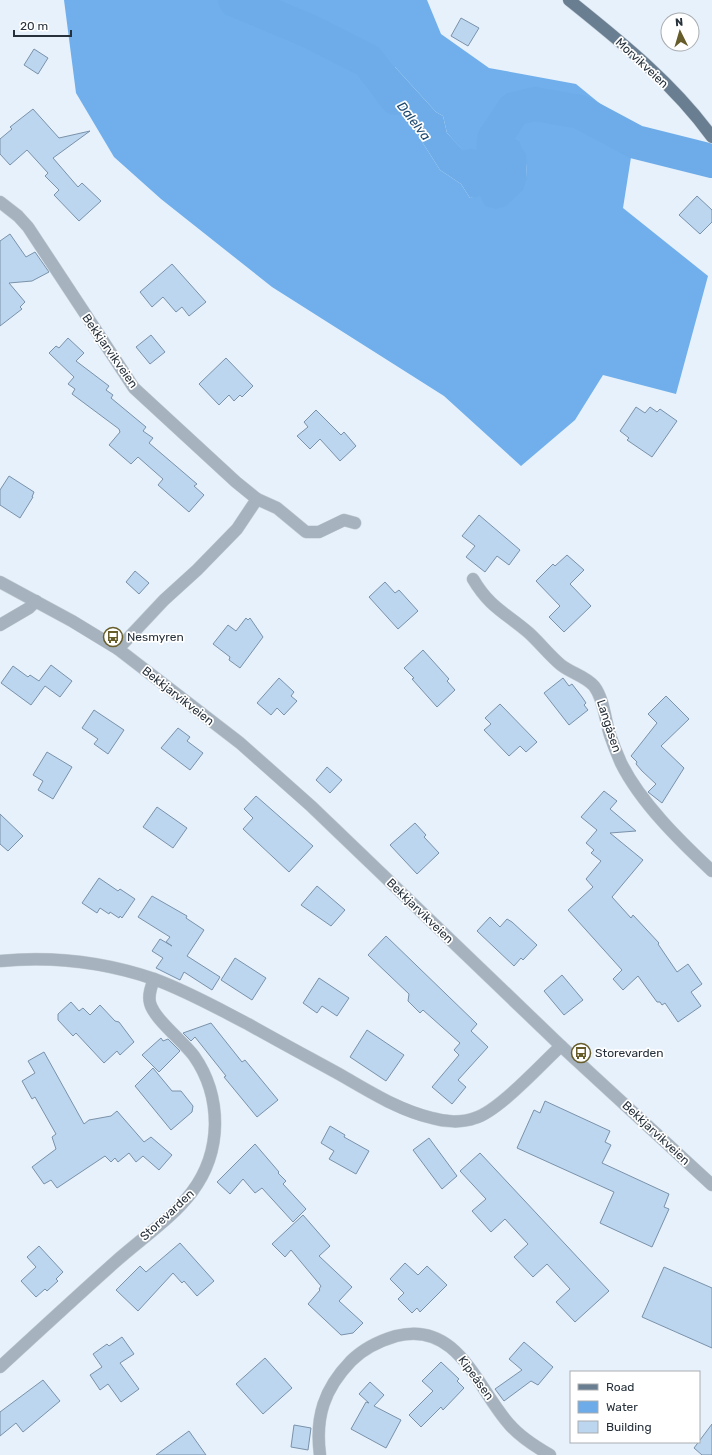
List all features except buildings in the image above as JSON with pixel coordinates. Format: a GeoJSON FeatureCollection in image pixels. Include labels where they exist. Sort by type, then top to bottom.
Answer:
{"type":"FeatureCollection","features":[{"type":"Feature","properties":{"kind":"main road","name":"Morvikveien"},"geometry":{"type":"LineString","coordinates":[[569,0],[652,71],[684,103],[710,135]]}},
{"type":"Feature","properties":{"kind":"street","name":"Bekkjarvikveien"},"geometry":{"type":"LineString","coordinates":[[0,202],[18,216],[28,227],[134,388],[236,482],[257,499],[277,508],[306,532],[319,532],[344,520],[355,523]]}},
{"type":"Feature","properties":{"kind":"street"},"geometry":{"type":"LineString","coordinates":[[118,649],[164,600],[197,570],[237,529],[257,499]]}},
{"type":"Feature","properties":{"kind":"street","name":"Langåsen"},"geometry":{"type":"LineString","coordinates":[[473,579],[482,595],[491,604],[528,633],[562,666],[586,679],[594,686],[598,694],[610,737],[631,780],[640,793],[683,843],[712,871]]}},
{"type":"Feature","properties":{"kind":"street","name":"Bekkjarvikveien"},"geometry":{"type":"LineString","coordinates":[[0,582],[36,601],[118,649],[240,744],[276,775],[561,1046],[712,1185]]}},
{"type":"Feature","properties":{"kind":"street"},"geometry":{"type":"LineString","coordinates":[[0,625],[29,608],[36,601]]}},
{"type":"Feature","properties":{"kind":"street"},"geometry":{"type":"LineString","coordinates":[[0,961],[47,958],[68,959],[112,968],[154,979],[184,991],[393,1104],[433,1119],[465,1121],[486,1113],[500,1103],[561,1046]]}},
{"type":"Feature","properties":{"kind":"street","name":"Storevarden"},"geometry":{"type":"LineString","coordinates":[[0,1367],[115,1262],[184,1202],[195,1190],[208,1167],[215,1137],[212,1092],[194,1057],[178,1036],[161,1021],[152,1008],[150,1001],[150,990],[154,979]]}},
{"type":"Feature","properties":{"kind":"street","name":"Kipeåsen"},"geometry":{"type":"LineString","coordinates":[[320,1455],[320,1420],[331,1385],[352,1360],[367,1348],[385,1339],[402,1335],[417,1334],[430,1337],[457,1352],[476,1375],[510,1425],[537,1447],[550,1455]]}},
{"type":"Feature","properties":{"kind":"shaded area"},"geometry":{"type":"Polygon","coordinates":[[[64,0],[427,0],[441,34],[489,68],[576,84],[615,116],[632,151],[623,208],[708,276],[676,394],[603,375],[575,420],[521,466],[444,396],[272,287],[161,199],[114,157],[76,93],[64,0]],[[395,67],[363,72],[380,91],[400,107],[440,170],[461,184],[470,198],[527,178],[526,161],[522,149],[518,145],[504,140],[494,139],[488,146],[482,160],[474,163],[447,133],[443,116],[436,112],[395,67]]]}},
{"type":"Feature","properties":{"kind":"water"},"geometry":{"type":"Polygon","coordinates":[[[375,57],[395,67],[436,112],[443,116],[447,133],[474,162],[482,160],[488,146],[494,139],[515,139],[520,142],[521,147],[526,154],[527,178],[523,190],[506,206],[496,209],[485,206],[480,196],[470,198],[461,184],[440,170],[400,107],[380,91],[363,72],[368,61],[375,57]]]}},
{"type":"Feature","properties":{"kind":"waterway","name":"Dalelva"},"geometry":{"type":"LineString","coordinates":[[235,0],[309,31],[368,61],[396,98]]}},
{"type":"Feature","properties":{"kind":"waterway","name":"Dalelva"},"geometry":{"type":"LineString","coordinates":[[471,166],[478,170],[493,159],[494,139],[514,109],[535,104],[580,112],[636,142],[712,161]]}},
{"type":"Feature","properties":{"kind":"place","name":"Nesmyren"},"geometry":{"type":"Point","coordinates":[113,637]}},
{"type":"Feature","properties":{"kind":"place","name":"Storevarden"},"geometry":{"type":"Point","coordinates":[581,1053]}}]}
